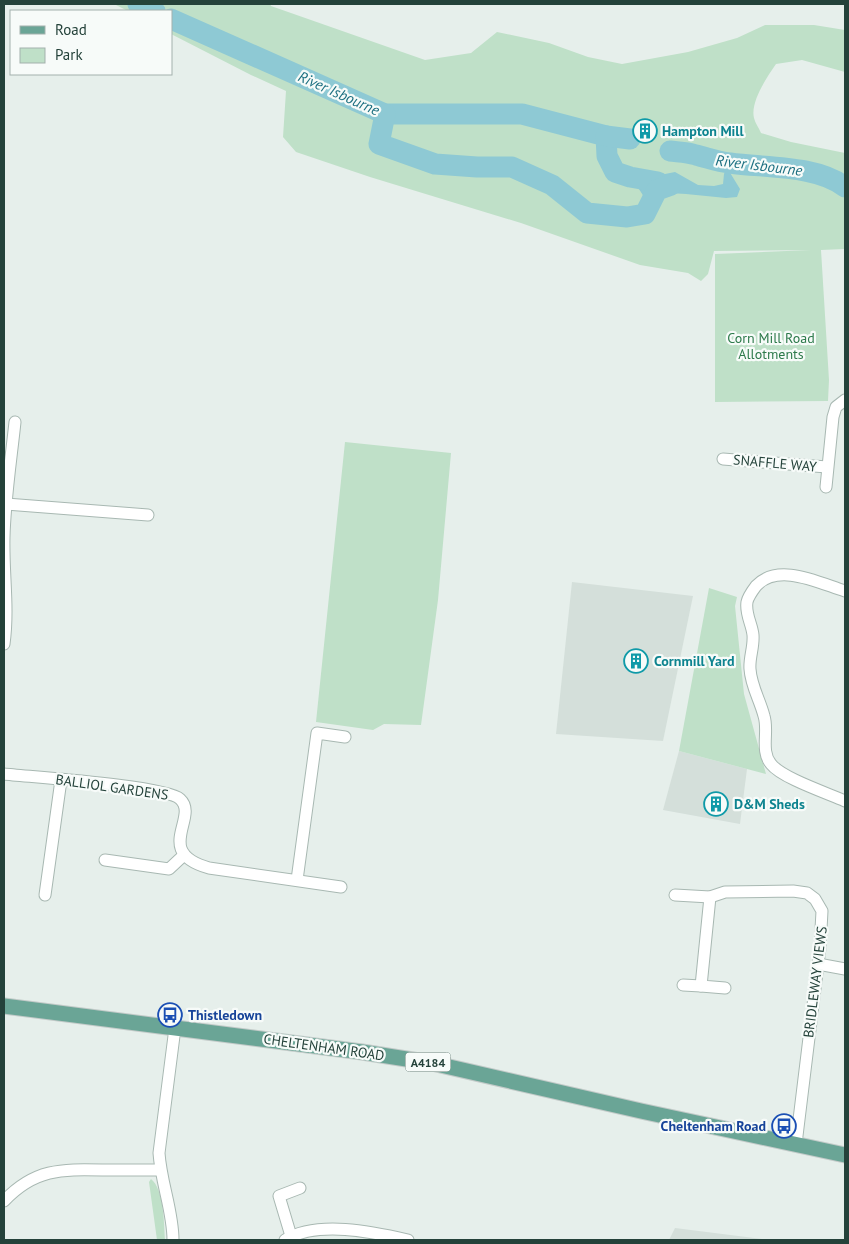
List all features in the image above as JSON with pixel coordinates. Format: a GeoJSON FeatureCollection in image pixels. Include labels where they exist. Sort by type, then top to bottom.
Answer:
{"type":"FeatureCollection","features":[{"type":"Feature","properties":{"kind":"main road","name":"CHELTENHAM ROAD"},"geometry":{"type":"LineString","coordinates":[[4,1006],[362,1052],[432,1063],[845,1155]]}},
{"type":"Feature","properties":{"kind":"street","name":"SNAFFLE WAY"},"geometry":{"type":"LineString","coordinates":[[826,487],[833,417],[836,407],[845,400]]}},
{"type":"Feature","properties":{"kind":"street"},"geometry":{"type":"LineString","coordinates":[[4,644],[7,612],[4,538],[15,422]]}},
{"type":"Feature","properties":{"kind":"street","name":"SNAFFLE WAY"},"geometry":{"type":"LineString","coordinates":[[723,459],[828,467]]}},
{"type":"Feature","properties":{"kind":"street"},"geometry":{"type":"LineString","coordinates":[[6,504],[148,515]]}},
{"type":"Feature","properties":{"kind":"street"},"geometry":{"type":"LineString","coordinates":[[845,591],[791,575],[780,574],[761,581],[747,601],[748,617],[753,634],[750,668],[753,686],[765,718],[766,752],[770,764],[782,773],[845,801]]}},
{"type":"Feature","properties":{"kind":"street"},"geometry":{"type":"LineString","coordinates":[[296,880],[317,733],[345,737]]}},
{"type":"Feature","properties":{"kind":"street","name":"BALLIOL GARDENS"},"geometry":{"type":"LineString","coordinates":[[4,774],[142,789],[174,795],[182,800],[186,811],[180,837],[184,855]]}},
{"type":"Feature","properties":{"kind":"street"},"geometry":{"type":"LineString","coordinates":[[45,895],[61,780]]}},
{"type":"Feature","properties":{"kind":"street"},"geometry":{"type":"LineString","coordinates":[[105,860],[169,869],[184,855],[193,863],[209,868],[340,887]]}},
{"type":"Feature","properties":{"kind":"street","name":"BRIDLEWAY VIEWS"},"geometry":{"type":"LineString","coordinates":[[675,895],[710,897],[725,892],[769,891],[807,893],[815,899],[822,911],[823,927],[796,1144]]}},
{"type":"Feature","properties":{"kind":"street"},"geometry":{"type":"LineString","coordinates":[[702,986],[710,897]]}},
{"type":"Feature","properties":{"kind":"street"},"geometry":{"type":"LineString","coordinates":[[818,964],[845,969]]}},
{"type":"Feature","properties":{"kind":"street"},"geometry":{"type":"LineString","coordinates":[[683,985],[725,988]]}},
{"type":"Feature","properties":{"kind":"street"},"geometry":{"type":"LineString","coordinates":[[173,1240],[168,1200],[160,1170],[160,1137],[175,1028]]}},
{"type":"Feature","properties":{"kind":"street"},"geometry":{"type":"LineString","coordinates":[[4,1201],[16,1188],[30,1179],[50,1172],[72,1169],[160,1170]]}},
{"type":"Feature","properties":{"kind":"street"},"geometry":{"type":"LineString","coordinates":[[300,1188],[279,1196],[288,1238],[313,1231],[338,1229],[408,1240]]}},
{"type":"Feature","properties":{"kind":"shaded area"},"geometry":{"type":"Polygon","coordinates":[[[572,582],[693,596],[663,741],[556,734],[572,582]]]}},
{"type":"Feature","properties":{"kind":"shaded area"},"geometry":{"type":"Polygon","coordinates":[[[679,751],[747,769],[740,824],[663,810],[679,751]]]}},
{"type":"Feature","properties":{"kind":"shaded area"},"geometry":{"type":"Polygon","coordinates":[[[675,1228],[769,1240],[669,1240],[675,1228]]]}},
{"type":"Feature","properties":{"kind":"green space","name":"Corn Mill Road Allotments"},"geometry":{"type":"Polygon","coordinates":[[[114,4],[270,4],[271,6],[425,60],[471,53],[497,32],[549,43],[588,57],[622,64],[688,52],[737,38],[765,25],[814,25],[845,30],[845,72],[802,60],[776,64],[760,90],[753,112],[761,133],[791,142],[845,153],[845,249],[821,250],[829,380],[828,401],[715,402],[715,254],[811,250],[714,251],[708,274],[701,281],[688,273],[640,265],[521,223],[370,177],[296,152],[283,137],[286,91],[172,35],[172,10],[126,10],[114,4]]]}},
{"type":"Feature","properties":{"kind":"green space"},"geometry":{"type":"Polygon","coordinates":[[[345,442],[451,453],[438,600],[421,725],[384,724],[373,730],[316,722],[345,442]]]}},
{"type":"Feature","properties":{"kind":"green space"},"geometry":{"type":"Polygon","coordinates":[[[709,588],[737,597],[735,606],[744,694],[766,774],[679,751],[709,588]]]}},
{"type":"Feature","properties":{"kind":"green space"},"geometry":{"type":"Polygon","coordinates":[[[151,1179],[159,1190],[161,1198],[165,1240],[157,1240],[149,1182],[151,1179]]]}},
{"type":"Feature","properties":{"kind":"water"},"geometry":{"type":"Polygon","coordinates":[[[728,163],[729,171],[740,189],[737,197],[726,198],[669,193],[654,205],[646,202],[630,177],[634,171],[665,174],[675,172],[698,185],[714,186],[723,184],[728,163]]]}},
{"type":"Feature","properties":{"kind":"waterway","name":"River Isbourne"},"geometry":{"type":"LineString","coordinates":[[138,4],[153,10]]}},
{"type":"Feature","properties":{"kind":"waterway","name":"River Isbourne"},"geometry":{"type":"LineString","coordinates":[[172,19],[385,114],[522,114],[606,136],[607,156],[615,172],[658,182]]}},
{"type":"Feature","properties":{"kind":"waterway"},"geometry":{"type":"LineString","coordinates":[[385,114],[379,144],[435,164],[512,167],[552,185],[587,213],[627,217],[645,214],[657,190],[671,185]]}},
{"type":"Feature","properties":{"kind":"waterway","name":"River Isbourne"},"geometry":{"type":"LineString","coordinates":[[606,136],[630,139]]}},
{"type":"Feature","properties":{"kind":"waterway","name":"River Isbourne"},"geometry":{"type":"LineString","coordinates":[[670,151],[690,153],[717,161],[806,171],[833,180],[845,187]]}},
{"type":"Feature","properties":{"kind":"place","name":"Hampton Mill"},"geometry":{"type":"Point","coordinates":[645,131]}},
{"type":"Feature","properties":{"kind":"place","name":"Cornmill Yard"},"geometry":{"type":"Point","coordinates":[636,661]}},
{"type":"Feature","properties":{"kind":"place","name":"D&M Sheds"},"geometry":{"type":"Point","coordinates":[716,804]}},
{"type":"Feature","properties":{"kind":"place","name":"Thistledown"},"geometry":{"type":"Point","coordinates":[170,1015]}},
{"type":"Feature","properties":{"kind":"place","name":"Cheltenham Road"},"geometry":{"type":"Point","coordinates":[784,1126]}}]}
